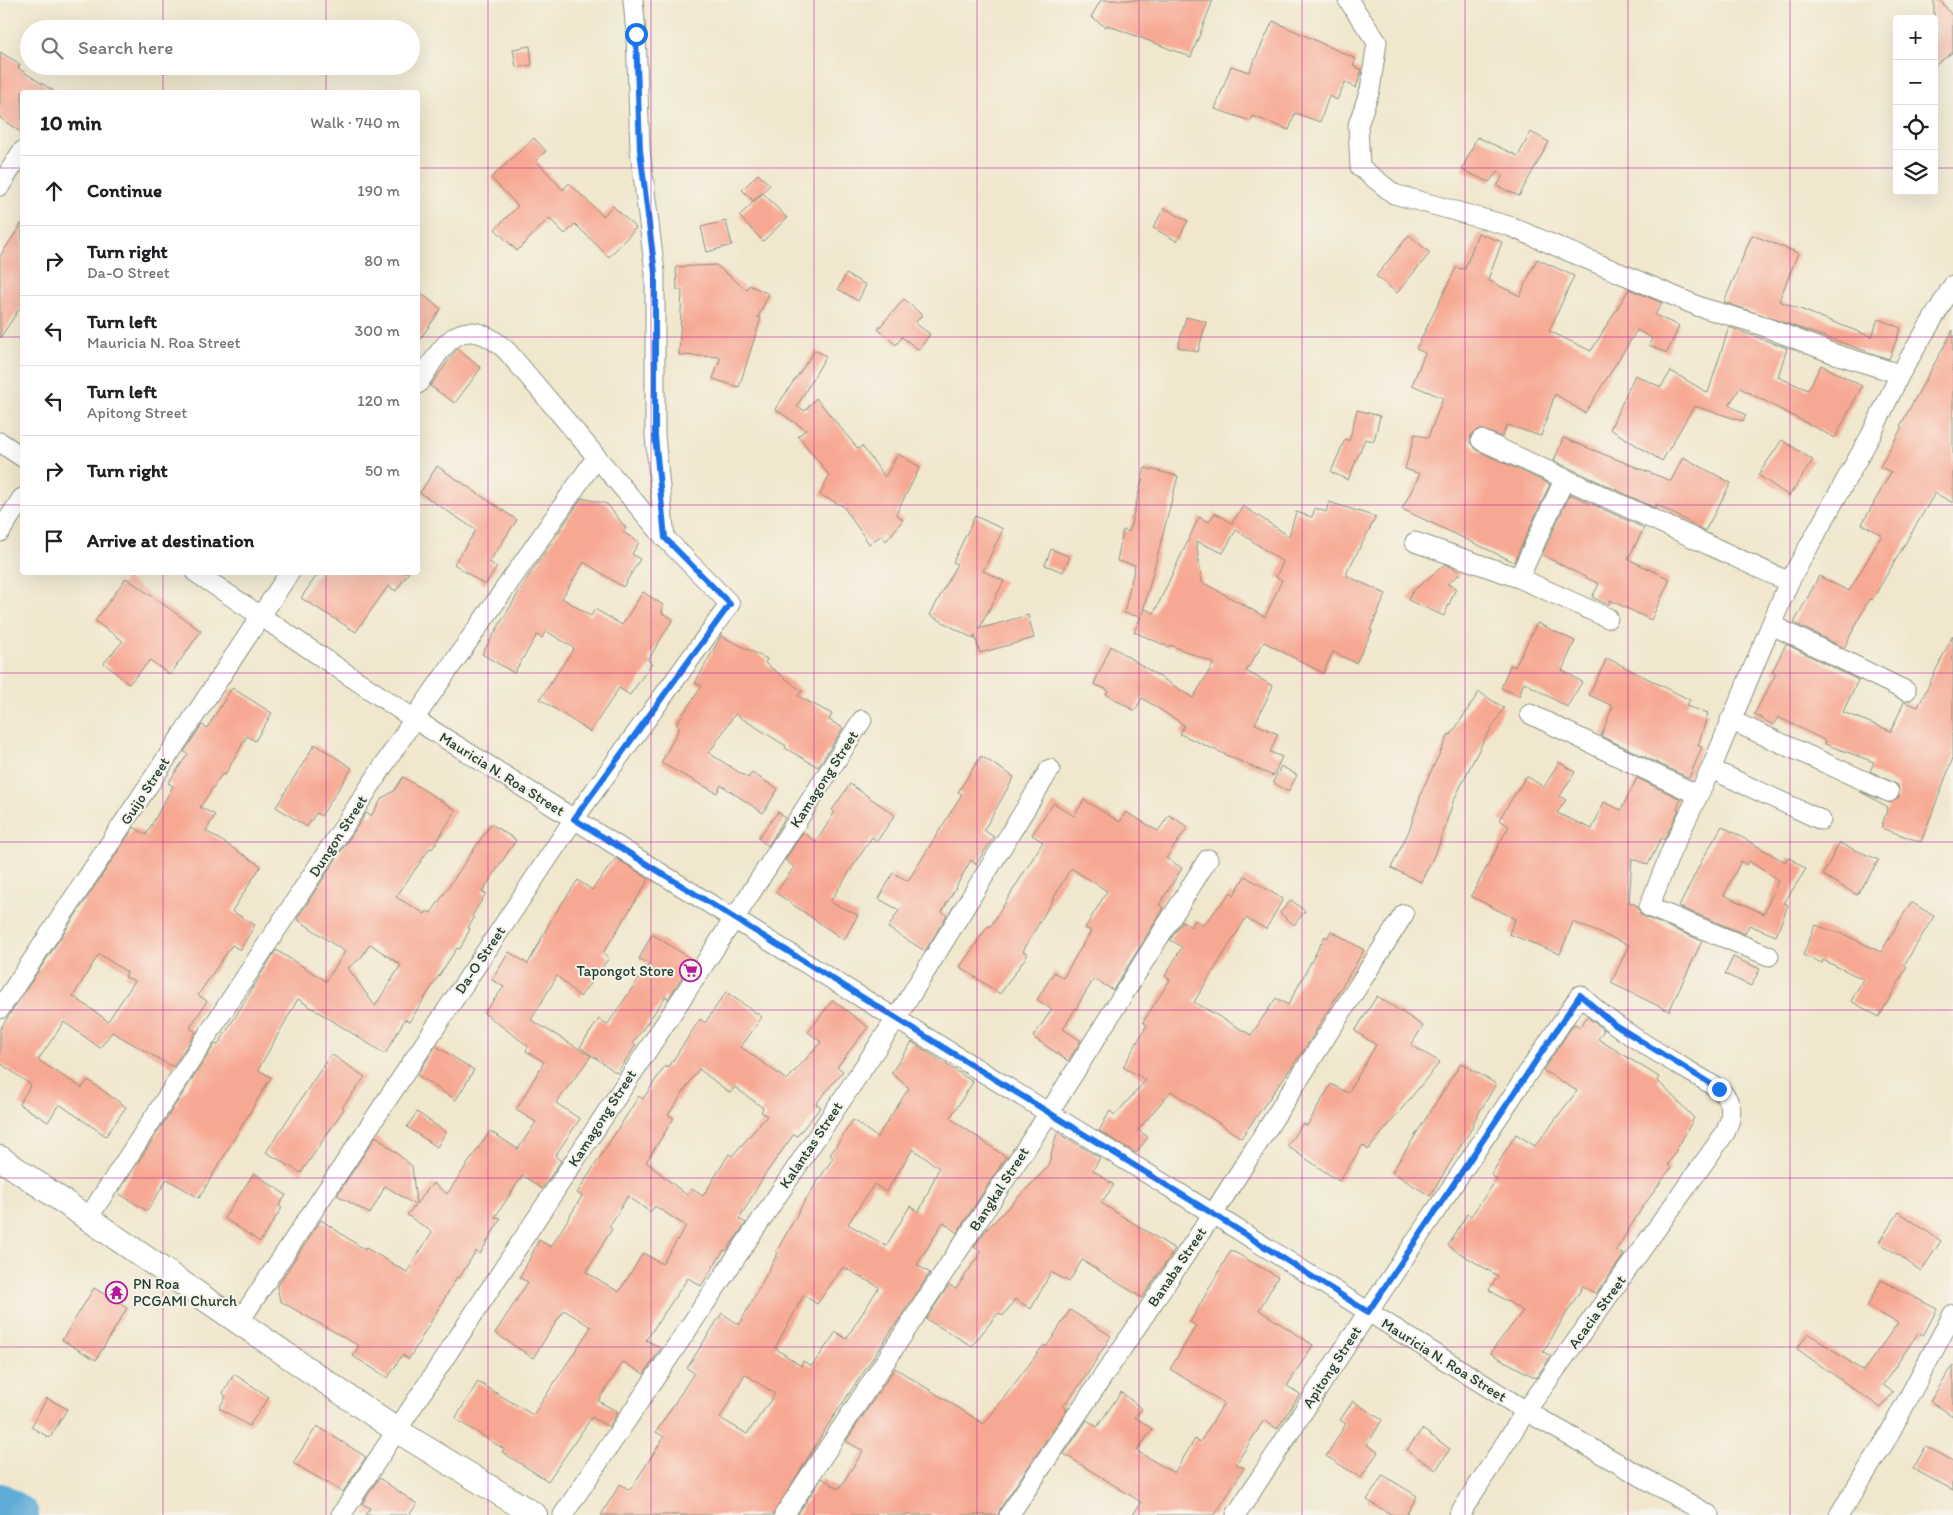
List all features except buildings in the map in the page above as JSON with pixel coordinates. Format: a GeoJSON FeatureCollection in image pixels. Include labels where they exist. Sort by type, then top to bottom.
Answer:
{"type":"FeatureCollection","features":[{"type":"Feature","properties":{"kind":"street"},"geometry":{"type":"LineString","coordinates":[[633,0],[640,150],[655,273],[655,436],[665,538]]}},
{"type":"Feature","properties":{"kind":"street"},"geometry":{"type":"LineString","coordinates":[[1348,0],[1377,42],[1370,90],[1358,124],[1360,167],[1394,194],[1509,226],[1700,306],[1755,322],[1832,353],[1900,374]]}},
{"type":"Feature","properties":{"kind":"street"},"geometry":{"type":"LineString","coordinates":[[0,186],[20,154]]}},
{"type":"Feature","properties":{"kind":"street"},"geometry":{"type":"LineString","coordinates":[[1769,956],[1649,907],[1672,849],[1712,769],[1730,720],[1772,625],[1788,582],[1871,435],[1900,374],[1953,285]]}},
{"type":"Feature","properties":{"kind":"street"},"geometry":{"type":"LineString","coordinates":[[420,381],[444,346],[462,332],[479,332],[494,339],[507,351],[665,538]]}},
{"type":"Feature","properties":{"kind":"street"},"geometry":{"type":"LineString","coordinates":[[1481,440],[1788,582]]}},
{"type":"Feature","properties":{"kind":"street"},"geometry":{"type":"LineString","coordinates":[[0,442],[20,456]]}},
{"type":"Feature","properties":{"kind":"street","name":"Dungon Street"},"geometry":{"type":"LineString","coordinates":[[88,1218],[414,719],[596,458]]}},
{"type":"Feature","properties":{"kind":"street"},"geometry":{"type":"LineString","coordinates":[[1519,578],[1566,478]]}},
{"type":"Feature","properties":{"kind":"street"},"geometry":{"type":"LineString","coordinates":[[0,532],[20,501]]}},
{"type":"Feature","properties":{"kind":"street","name":"Da-O Street"},"geometry":{"type":"LineString","coordinates":[[239,1322],[574,819],[730,604],[665,538]]}},
{"type":"Feature","properties":{"kind":"street"},"geometry":{"type":"LineString","coordinates":[[1415,542],[1519,578],[1608,618]]}},
{"type":"Feature","properties":{"kind":"street","name":"Mauricia N. Roa Street"},"geometry":{"type":"LineString","coordinates":[[199,575],[414,719],[734,919],[1213,1214],[1526,1411],[1709,1515]]}},
{"type":"Feature","properties":{"kind":"street","name":"Guijo Street"},"geometry":{"type":"LineString","coordinates":[[0,1009],[288,575]]}},
{"type":"Feature","properties":{"kind":"street"},"geometry":{"type":"LineString","coordinates":[[1772,625],[1906,692]]}},
{"type":"Feature","properties":{"kind":"street"},"geometry":{"type":"LineString","coordinates":[[1530,714],[1698,795]]}},
{"type":"Feature","properties":{"kind":"street","name":"Kamagong Street"},"geometry":{"type":"LineString","coordinates":[[341,1515],[734,919],[862,720]]}},
{"type":"Feature","properties":{"kind":"street"},"geometry":{"type":"LineString","coordinates":[[1730,720],[1890,792]]}},
{"type":"Feature","properties":{"kind":"street","name":"Kalantas Street"},"geometry":{"type":"LineString","coordinates":[[563,1515],[896,1019],[1050,769]]}},
{"type":"Feature","properties":{"kind":"street"},"geometry":{"type":"LineString","coordinates":[[1712,769],[1821,820]]}},
{"type":"Feature","properties":{"kind":"street","name":"Bangkal Street"},"geometry":{"type":"LineString","coordinates":[[784,1515],[1049,1113],[1208,860]]}},
{"type":"Feature","properties":{"kind":"street","name":"Banaba Street"},"geometry":{"type":"LineString","coordinates":[[1009,1515],[1213,1214],[1404,914]]}},
{"type":"Feature","properties":{"kind":"street","name":"Apitong Street"},"geometry":{"type":"LineString","coordinates":[[1236,1515],[1368,1312],[1580,995],[1615,1025],[1719,1089],[1728,1098],[1732,1110]]}},
{"type":"Feature","properties":{"kind":"street","name":"Acacia Street"},"geometry":{"type":"LineString","coordinates":[[1459,1515],[1526,1411],[1725,1133],[1732,1110]]}},
{"type":"Feature","properties":{"kind":"street"},"geometry":{"type":"LineString","coordinates":[[0,1158],[396,1430],[535,1515]]}},
{"type":"Feature","properties":{"kind":"street"},"geometry":{"type":"LineString","coordinates":[[1839,1515],[1886,1440],[1953,1314]]}},
{"type":"Feature","properties":{"kind":"waterway"},"geometry":{"type":"LineString","coordinates":[[0,1502],[20,1515]]}},
{"type":"Feature","properties":{"kind":"place","name":"Tapongot Store"},"geometry":{"type":"Point","coordinates":[690,971]}},
{"type":"Feature","properties":{"kind":"place","name":"PN Roa PCGAMI Church"},"geometry":{"type":"Point","coordinates":[117,1293]}},
{"type":"Feature","properties":{"kind":"route"},"geometry":{"type":"LineString","coordinates":[[636,34],[640,150],[655,273],[655,436],[665,538],[730,604],[574,819],[1368,1312],[1580,995],[1597,1012],[1615,1025],[1719,1089]]}}]}
